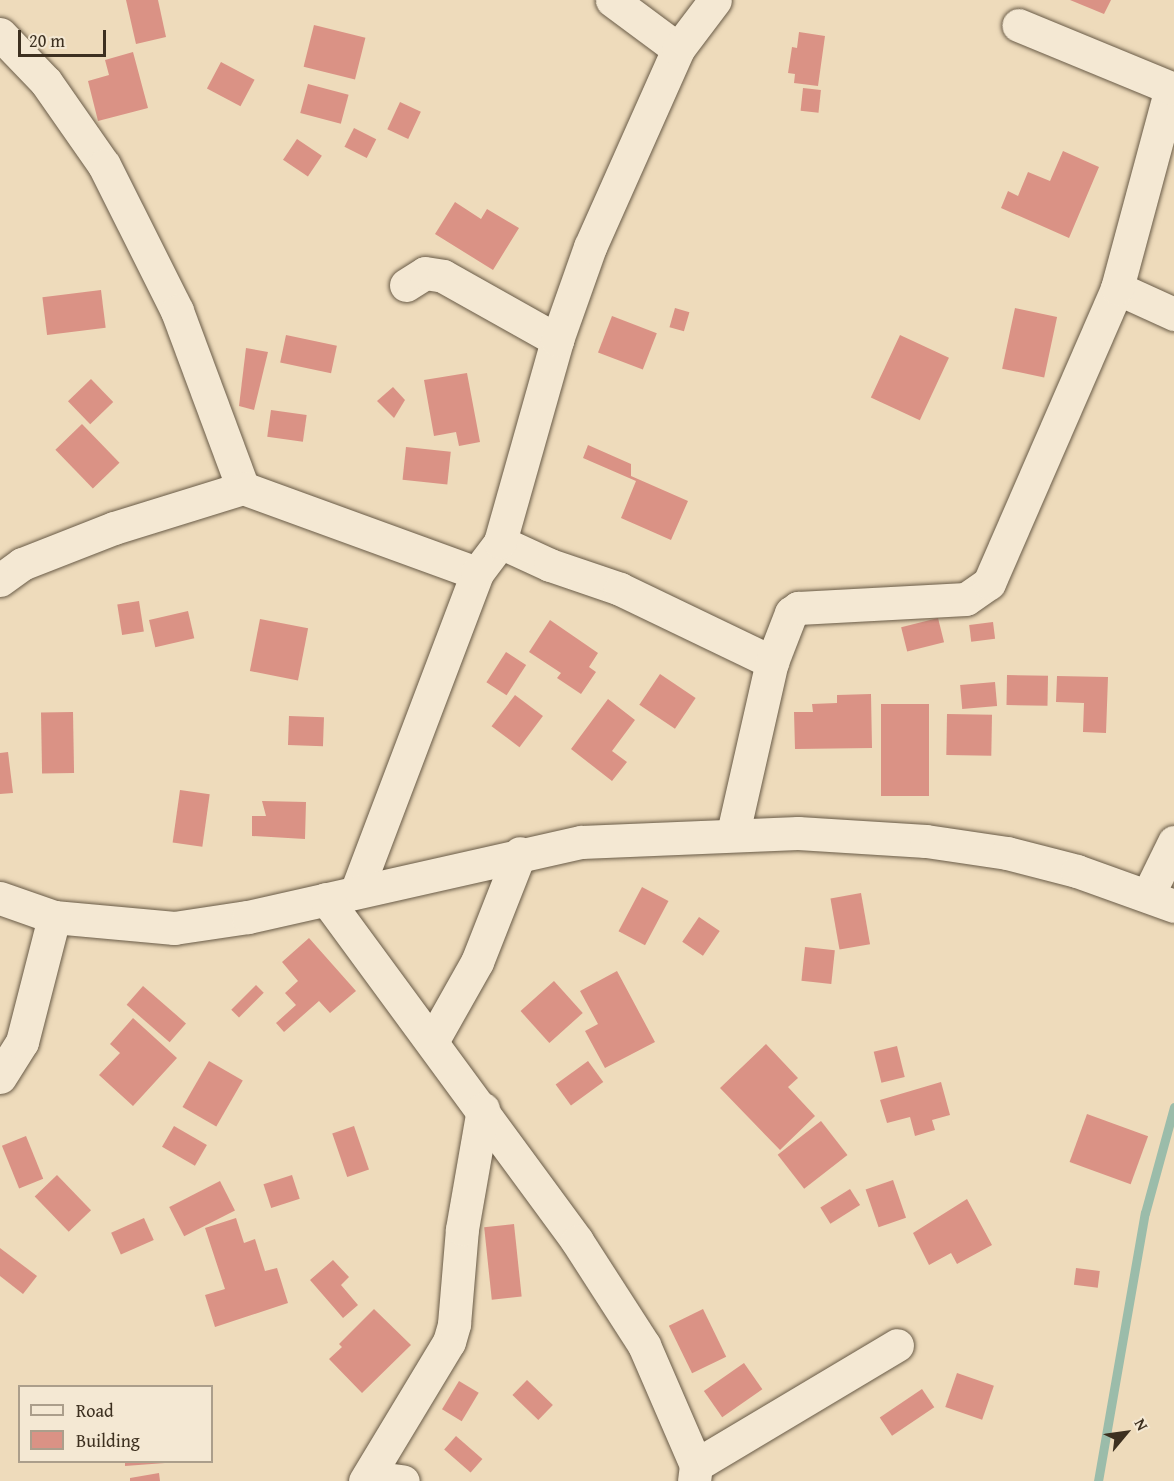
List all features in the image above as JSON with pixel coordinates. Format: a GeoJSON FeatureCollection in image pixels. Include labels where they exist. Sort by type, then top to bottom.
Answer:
{"type":"FeatureCollection","features":[{"type":"Feature","properties":{"kind":"street"},"geometry":{"type":"LineString","coordinates":[[612,0],[678,49]]}},
{"type":"Feature","properties":{"kind":"street"},"geometry":{"type":"LineString","coordinates":[[341,895],[477,573],[500,542],[557,340],[590,247],[678,49],[715,0]]}},
{"type":"Feature","properties":{"kind":"street"},"geometry":{"type":"LineString","coordinates":[[733,833],[772,662],[787,619],[798,608],[966,599],[989,584],[1117,288],[1173,88],[1018,25]]}},
{"type":"Feature","properties":{"kind":"street"},"geometry":{"type":"LineString","coordinates":[[0,34],[46,82],[115,185],[177,311],[243,488]]}},
{"type":"Feature","properties":{"kind":"street"},"geometry":{"type":"LineString","coordinates":[[406,285],[425,273],[444,276],[557,340]]}},
{"type":"Feature","properties":{"kind":"street"},"geometry":{"type":"LineString","coordinates":[[1117,288],[1174,314]]}},
{"type":"Feature","properties":{"kind":"street"},"geometry":{"type":"LineString","coordinates":[[0,580],[22,564],[104,532],[243,488],[477,573]]}},
{"type":"Feature","properties":{"kind":"street"},"geometry":{"type":"LineString","coordinates":[[500,542],[550,565],[620,589],[772,662]]}},
{"type":"Feature","properties":{"kind":"street"},"geometry":{"type":"LineString","coordinates":[[0,898],[54,917],[174,928],[248,917],[520,853],[581,842],[733,833],[865,835],[1007,853],[1077,871],[1161,900],[1174,842]]}},
{"type":"Feature","properties":{"kind":"street"},"geometry":{"type":"LineString","coordinates":[[433,1040],[477,962],[520,853]]}},
{"type":"Feature","properties":{"kind":"street"},"geometry":{"type":"LineString","coordinates":[[341,895],[433,1040],[577,1241],[644,1345],[695,1473],[897,1345]]}},
{"type":"Feature","properties":{"kind":"street"},"geometry":{"type":"LineString","coordinates":[[0,1077],[22,1042],[54,917]]}},
{"type":"Feature","properties":{"kind":"street"},"geometry":{"type":"LineString","coordinates":[[403,1481],[366,1479],[449,1342],[454,1324],[462,1229],[483,1109]]}},
{"type":"Feature","properties":{"kind":"building"},"geometry":{"type":"Polygon","coordinates":[[[126,0],[158,0],[166,37],[136,44],[126,0]]]}},
{"type":"Feature","properties":{"kind":"building"},"geometry":{"type":"Polygon","coordinates":[[[1070,0],[1111,0],[1104,14],[1070,0]]]}},
{"type":"Feature","properties":{"kind":"building"},"geometry":{"type":"Polygon","coordinates":[[[314,25],[365,38],[355,80],[304,67],[314,25]]]}},
{"type":"Feature","properties":{"kind":"building"},"geometry":{"type":"Polygon","coordinates":[[[799,32],[825,36],[818,86],[794,83],[795,74],[788,73],[792,47],[797,48],[799,32]]]}},
{"type":"Feature","properties":{"kind":"building"},"geometry":{"type":"Polygon","coordinates":[[[133,52],[148,108],[98,121],[88,81],[109,75],[105,60],[133,52]]]}},
{"type":"Feature","properties":{"kind":"building"},"geometry":{"type":"Polygon","coordinates":[[[221,62],[255,80],[240,106],[207,88],[221,62]]]}},
{"type":"Feature","properties":{"kind":"building"},"geometry":{"type":"Polygon","coordinates":[[[308,84],[349,95],[341,124],[300,113],[308,84]]]}},
{"type":"Feature","properties":{"kind":"building"},"geometry":{"type":"Polygon","coordinates":[[[803,88],[821,90],[818,113],[801,111],[803,88]]]}},
{"type":"Feature","properties":{"kind":"building"},"geometry":{"type":"Polygon","coordinates":[[[400,102],[421,112],[408,139],[387,129],[400,102]]]}},
{"type":"Feature","properties":{"kind":"building"},"geometry":{"type":"Polygon","coordinates":[[[354,128],[376,139],[367,158],[344,147],[354,128]]]}},
{"type":"Feature","properties":{"kind":"building"},"geometry":{"type":"Polygon","coordinates":[[[297,139],[322,156],[308,177],[283,160],[297,139]]]}},
{"type":"Feature","properties":{"kind":"building"},"geometry":{"type":"Polygon","coordinates":[[[1063,151],[1099,167],[1069,238],[1001,208],[1008,191],[1018,196],[1028,172],[1050,181],[1063,151]]]}},
{"type":"Feature","properties":{"kind":"building"},"geometry":{"type":"Polygon","coordinates":[[[455,202],[481,219],[487,209],[519,228],[493,270],[435,234],[455,202]]]}},
{"type":"Feature","properties":{"kind":"building"},"geometry":{"type":"Polygon","coordinates":[[[101,290],[106,328],[47,335],[42,297],[101,290]]]}},
{"type":"Feature","properties":{"kind":"building"},"geometry":{"type":"Polygon","coordinates":[[[675,308],[689,312],[684,331],[669,327],[675,308]]]}},
{"type":"Feature","properties":{"kind":"building"},"geometry":{"type":"Polygon","coordinates":[[[1015,308],[1057,317],[1044,378],[1002,369],[1015,308]]]}},
{"type":"Feature","properties":{"kind":"building"},"geometry":{"type":"Polygon","coordinates":[[[612,316],[657,333],[643,370],[598,352],[612,316]]]}},
{"type":"Feature","properties":{"kind":"building"},"geometry":{"type":"Polygon","coordinates":[[[286,335],[337,346],[331,373],[280,362],[286,335]]]}},
{"type":"Feature","properties":{"kind":"building"},"geometry":{"type":"Polygon","coordinates":[[[900,335],[949,358],[920,420],[871,398],[900,335]]]}},
{"type":"Feature","properties":{"kind":"building"},"geometry":{"type":"Polygon","coordinates":[[[246,348],[268,352],[254,410],[239,406],[246,348]]]}},
{"type":"Feature","properties":{"kind":"building"},"geometry":{"type":"Polygon","coordinates":[[[467,373],[480,442],[459,446],[456,432],[434,436],[424,380],[467,373]]]}},
{"type":"Feature","properties":{"kind":"building"},"geometry":{"type":"Polygon","coordinates":[[[91,379],[113,402],[90,424],[68,401],[91,379]]]}},
{"type":"Feature","properties":{"kind":"building"},"geometry":{"type":"Polygon","coordinates":[[[393,387],[405,400],[394,418],[377,401],[393,387]]]}},
{"type":"Feature","properties":{"kind":"building"},"geometry":{"type":"Polygon","coordinates":[[[271,410],[307,415],[303,442],[267,437],[271,410]]]}},
{"type":"Feature","properties":{"kind":"building"},"geometry":{"type":"Polygon","coordinates":[[[82,424],[120,463],[93,489],[55,450],[82,424]]]}},
{"type":"Feature","properties":{"kind":"building"},"geometry":{"type":"Polygon","coordinates":[[[588,445],[631,464],[631,476],[688,501],[671,540],[621,518],[636,481],[583,458],[588,445]]]}},
{"type":"Feature","properties":{"kind":"building"},"geometry":{"type":"Polygon","coordinates":[[[406,447],[451,452],[447,485],[403,480],[406,447]]]}},
{"type":"Feature","properties":{"kind":"building"},"geometry":{"type":"Polygon","coordinates":[[[139,601],[144,632],[122,635],[117,604],[139,601]]]}},
{"type":"Feature","properties":{"kind":"building"},"geometry":{"type":"Polygon","coordinates":[[[188,611],[194,638],[155,647],[149,620],[188,611]]]}},
{"type":"Feature","properties":{"kind":"building"},"geometry":{"type":"Polygon","coordinates":[[[938,618],[944,642],[907,651],[901,627],[938,618]]]}},
{"type":"Feature","properties":{"kind":"building"},"geometry":{"type":"Polygon","coordinates":[[[260,619],[308,628],[298,680],[250,671],[260,619]]]}},
{"type":"Feature","properties":{"kind":"building"},"geometry":{"type":"Polygon","coordinates":[[[550,620],[598,653],[589,667],[596,672],[581,694],[557,678],[561,673],[529,652],[550,620]]]}},
{"type":"Feature","properties":{"kind":"building"},"geometry":{"type":"Polygon","coordinates":[[[993,622],[995,639],[971,642],[969,625],[993,622]]]}},
{"type":"Feature","properties":{"kind":"building"},"geometry":{"type":"Polygon","coordinates":[[[506,652],[526,665],[507,695],[486,682],[506,652]]]}},
{"type":"Feature","properties":{"kind":"building"},"geometry":{"type":"Polygon","coordinates":[[[660,674],[696,698],[675,729],[639,705],[660,674]]]}},
{"type":"Feature","properties":{"kind":"building"},"geometry":{"type":"Polygon","coordinates":[[[1007,675],[1048,676],[1047,706],[1006,705],[1007,675]]]}},
{"type":"Feature","properties":{"kind":"building"},"geometry":{"type":"Polygon","coordinates":[[[1057,676],[1108,677],[1106,733],[1083,732],[1084,703],[1056,702],[1057,676]]]}},
{"type":"Feature","properties":{"kind":"building"},"geometry":{"type":"Polygon","coordinates":[[[995,682],[997,706],[962,709],[960,685],[995,682]]]}},
{"type":"Feature","properties":{"kind":"building"},"geometry":{"type":"Polygon","coordinates":[[[871,694],[872,748],[795,749],[794,712],[813,712],[812,704],[837,703],[837,695],[871,694]]]}},
{"type":"Feature","properties":{"kind":"building"},"geometry":{"type":"Polygon","coordinates":[[[515,695],[543,716],[519,747],[492,726],[515,695]]]}},
{"type":"Feature","properties":{"kind":"building"},"geometry":{"type":"Polygon","coordinates":[[[608,699],[635,720],[612,751],[627,762],[612,781],[571,749],[608,699]]]}},
{"type":"Feature","properties":{"kind":"building"},"geometry":{"type":"Polygon","coordinates":[[[881,704],[929,704],[929,796],[881,796],[881,704]]]}},
{"type":"Feature","properties":{"kind":"building"},"geometry":{"type":"Polygon","coordinates":[[[73,712],[74,773],[42,774],[41,713],[73,712]]]}},
{"type":"Feature","properties":{"kind":"building"},"geometry":{"type":"Polygon","coordinates":[[[947,714],[992,715],[991,756],[946,755],[947,714]]]}},
{"type":"Feature","properties":{"kind":"building"},"geometry":{"type":"Polygon","coordinates":[[[289,716],[324,717],[323,746],[288,745],[289,716]]]}},
{"type":"Feature","properties":{"kind":"building"},"geometry":{"type":"Polygon","coordinates":[[[8,752],[13,793],[0,794],[0,753],[8,752]]]}},
{"type":"Feature","properties":{"kind":"building"},"geometry":{"type":"Polygon","coordinates":[[[180,790],[210,794],[202,847],[173,842],[180,790]]]}},
{"type":"Feature","properties":{"kind":"building"},"geometry":{"type":"Polygon","coordinates":[[[262,801],[306,802],[305,839],[252,836],[252,816],[266,816],[262,801]]]}},
{"type":"Feature","properties":{"kind":"building"},"geometry":{"type":"Polygon","coordinates":[[[642,887],[668,901],[645,945],[619,931],[642,887]]]}},
{"type":"Feature","properties":{"kind":"building"},"geometry":{"type":"Polygon","coordinates":[[[861,893],[870,944],[840,950],[830,898],[861,893]]]}},
{"type":"Feature","properties":{"kind":"building"},"geometry":{"type":"Polygon","coordinates":[[[699,917],[720,931],[703,956],[682,942],[699,917]]]}},
{"type":"Feature","properties":{"kind":"building"},"geometry":{"type":"Polygon","coordinates":[[[309,938],[356,991],[330,1013],[319,1001],[284,1032],[276,1023],[296,1005],[285,993],[298,981],[282,962],[309,938]]]}},
{"type":"Feature","properties":{"kind":"building"},"geometry":{"type":"Polygon","coordinates":[[[805,947],[835,950],[831,984],[801,981],[805,947]]]}},
{"type":"Feature","properties":{"kind":"building"},"geometry":{"type":"Polygon","coordinates":[[[617,971],[655,1042],[605,1068],[585,1031],[598,1024],[580,991],[617,971]]]}},
{"type":"Feature","properties":{"kind":"building"},"geometry":{"type":"Polygon","coordinates":[[[554,981],[583,1013],[549,1043],[521,1011],[554,981]]]}},
{"type":"Feature","properties":{"kind":"building"},"geometry":{"type":"Polygon","coordinates":[[[256,985],[264,993],[239,1018],[231,1010],[256,985]]]}},
{"type":"Feature","properties":{"kind":"building"},"geometry":{"type":"Polygon","coordinates":[[[143,986],[186,1023],[170,1042],[127,1005],[143,986]]]}},
{"type":"Feature","properties":{"kind":"building"},"geometry":{"type":"Polygon","coordinates":[[[133,1018],[177,1058],[133,1106],[99,1075],[120,1053],[110,1044],[133,1018]]]}},
{"type":"Feature","properties":{"kind":"building"},"geometry":{"type":"Polygon","coordinates":[[[766,1044],[798,1078],[788,1087],[815,1116],[780,1150],[720,1088],[766,1044]]]}},
{"type":"Feature","properties":{"kind":"building"},"geometry":{"type":"Polygon","coordinates":[[[897,1046],[905,1077],[881,1083],[874,1052],[897,1046]]]}},
{"type":"Feature","properties":{"kind":"building"},"geometry":{"type":"Polygon","coordinates":[[[209,1061],[243,1080],[216,1126],[182,1107],[209,1061]]]}},
{"type":"Feature","properties":{"kind":"building"},"geometry":{"type":"Polygon","coordinates":[[[588,1061],[603,1082],[571,1106],[556,1085],[588,1061]]]}},
{"type":"Feature","properties":{"kind":"building"},"geometry":{"type":"Polygon","coordinates":[[[941,1082],[950,1115],[932,1120],[935,1130],[915,1136],[910,1117],[887,1123],[880,1100],[941,1082]]]}},
{"type":"Feature","properties":{"kind":"building"},"geometry":{"type":"Polygon","coordinates":[[[1087,1114],[1148,1136],[1131,1184],[1070,1162],[1087,1114]]]}},
{"type":"Feature","properties":{"kind":"building"},"geometry":{"type":"Polygon","coordinates":[[[821,1121],[847,1155],[804,1189],[778,1155],[821,1121]]]}},
{"type":"Feature","properties":{"kind":"building"},"geometry":{"type":"Polygon","coordinates":[[[174,1126],[207,1145],[195,1166],[162,1147],[174,1126]]]}},
{"type":"Feature","properties":{"kind":"building"},"geometry":{"type":"Polygon","coordinates":[[[354,1126],[369,1169],[347,1177],[332,1133],[354,1126]]]}},
{"type":"Feature","properties":{"kind":"building"},"geometry":{"type":"Polygon","coordinates":[[[26,1136],[43,1179],[19,1188],[2,1146],[26,1136]]]}},
{"type":"Feature","properties":{"kind":"building"},"geometry":{"type":"Polygon","coordinates":[[[57,1175],[91,1210],[69,1232],[35,1197],[57,1175]]]}},
{"type":"Feature","properties":{"kind":"building"},"geometry":{"type":"Polygon","coordinates":[[[292,1175],[300,1199],[271,1208],[263,1184],[292,1175]]]}},
{"type":"Feature","properties":{"kind":"building"},"geometry":{"type":"Polygon","coordinates":[[[893,1180],[906,1218],[879,1227],[866,1189],[893,1180]]]}},
{"type":"Feature","properties":{"kind":"building"},"geometry":{"type":"Polygon","coordinates":[[[220,1181],[235,1210],[184,1236],[169,1207],[220,1181]]]}},
{"type":"Feature","properties":{"kind":"building"},"geometry":{"type":"Polygon","coordinates":[[[850,1189],[860,1205],[830,1224],[820,1208],[850,1189]]]}},
{"type":"Feature","properties":{"kind":"building"},"geometry":{"type":"Polygon","coordinates":[[[967,1199],[992,1245],[957,1264],[951,1253],[929,1265],[913,1233],[967,1199]]]}},
{"type":"Feature","properties":{"kind":"building"},"geometry":{"type":"Polygon","coordinates":[[[144,1218],[154,1240],[121,1255],[111,1233],[144,1218]]]}},
{"type":"Feature","properties":{"kind":"building"},"geometry":{"type":"Polygon","coordinates":[[[236,1218],[244,1243],[255,1239],[265,1271],[277,1268],[288,1303],[215,1327],[205,1295],[225,1289],[205,1228],[236,1218]]]}},
{"type":"Feature","properties":{"kind":"building"},"geometry":{"type":"Polygon","coordinates":[[[514,1224],[522,1297],[492,1300],[484,1227],[514,1224]]]}},
{"type":"Feature","properties":{"kind":"building"},"geometry":{"type":"Polygon","coordinates":[[[0,1248],[37,1276],[23,1294],[0,1276],[0,1248]]]}},
{"type":"Feature","properties":{"kind":"building"},"geometry":{"type":"Polygon","coordinates":[[[333,1260],[349,1277],[341,1285],[358,1305],[343,1318],[310,1280],[333,1260]]]}},
{"type":"Feature","properties":{"kind":"building"},"geometry":{"type":"Polygon","coordinates":[[[1076,1268],[1100,1271],[1098,1288],[1074,1285],[1076,1268]]]}},
{"type":"Feature","properties":{"kind":"building"},"geometry":{"type":"Polygon","coordinates":[[[374,1309],[411,1345],[362,1393],[329,1359],[342,1347],[339,1344],[374,1309]]]}},
{"type":"Feature","properties":{"kind":"building"},"geometry":{"type":"Polygon","coordinates":[[[703,1309],[726,1357],[692,1373],[669,1326],[703,1309]]]}},
{"type":"Feature","properties":{"kind":"building"},"geometry":{"type":"Polygon","coordinates":[[[744,1363],[762,1389],[722,1417],[704,1391],[744,1363]]]}},
{"type":"Feature","properties":{"kind":"building"},"geometry":{"type":"Polygon","coordinates":[[[957,1373],[994,1386],[982,1420],[945,1407],[957,1373]]]}},
{"type":"Feature","properties":{"kind":"building"},"geometry":{"type":"Polygon","coordinates":[[[527,1380],[553,1405],[538,1420],[512,1395],[527,1380]]]}},
{"type":"Feature","properties":{"kind":"building"},"geometry":{"type":"Polygon","coordinates":[[[459,1381],[479,1393],[462,1421],[442,1409],[459,1381]]]}},
{"type":"Feature","properties":{"kind":"building"},"geometry":{"type":"Polygon","coordinates":[[[922,1389],[934,1407],[892,1436],[880,1418],[922,1389]]]}},
{"type":"Feature","properties":{"kind":"building"},"geometry":{"type":"Polygon","coordinates":[[[456,1436],[482,1459],[471,1473],[444,1450],[456,1436]]]}},
{"type":"Feature","properties":{"kind":"building"},"geometry":{"type":"Polygon","coordinates":[[[125,1463],[165,1463],[125,1466],[125,1463]]]}},
{"type":"Feature","properties":{"kind":"building"},"geometry":{"type":"Polygon","coordinates":[[[159,1473],[160,1481],[130,1481],[130,1478],[159,1473]]]}},
{"type":"Feature","properties":{"kind":"waterway"},"geometry":{"type":"LineString","coordinates":[[1098,1481],[1145,1213],[1174,1107]]}}]}
